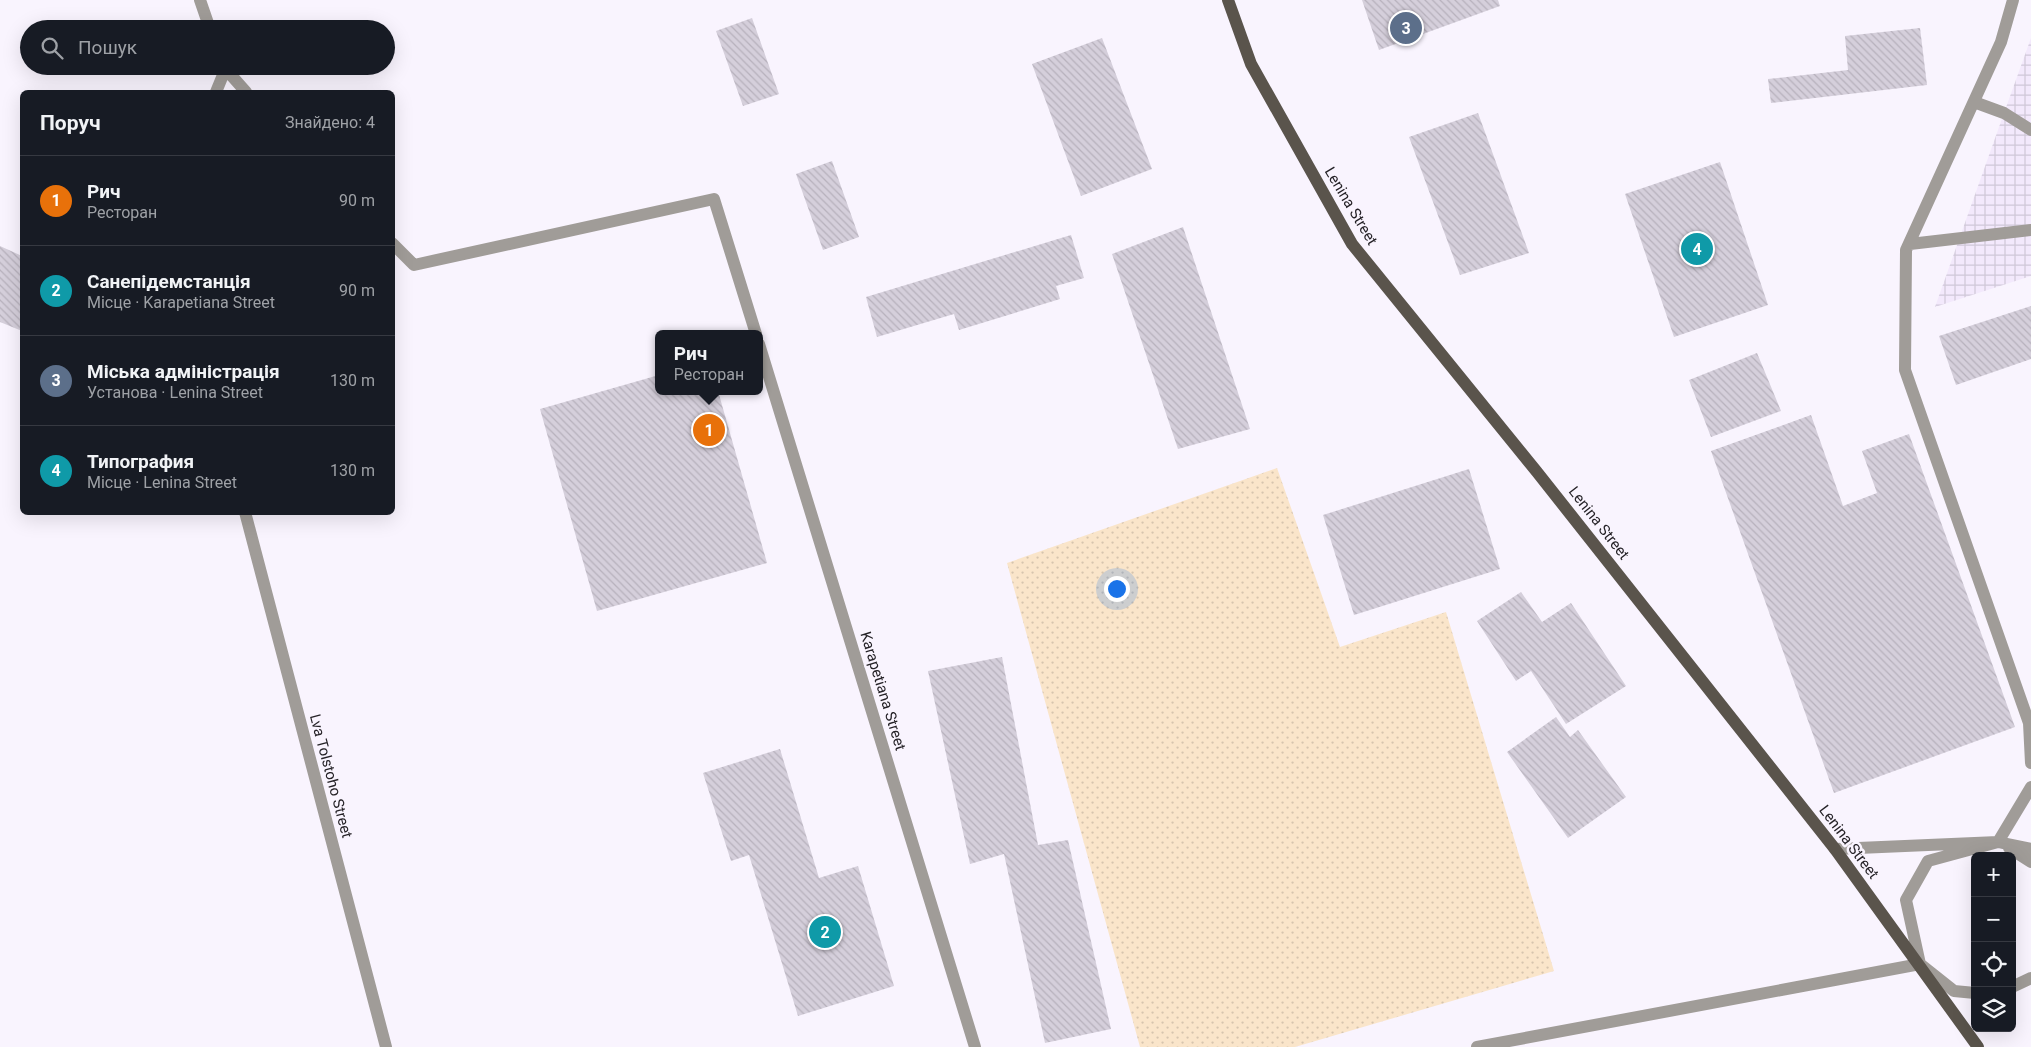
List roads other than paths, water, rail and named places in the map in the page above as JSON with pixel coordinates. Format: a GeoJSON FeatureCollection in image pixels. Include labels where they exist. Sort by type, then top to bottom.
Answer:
{"type":"FeatureCollection","features":[{"type":"Feature","properties":{"kind":"main road","name":"Lenina Street"},"geometry":{"type":"LineString","coordinates":[[1228,0],[1251,64],[1352,244],[1544,480],[1836,849],[1978,1047]]}},
{"type":"Feature","properties":{"kind":"street"},"geometry":{"type":"LineString","coordinates":[[200,0],[207,20]]}},
{"type":"Feature","properties":{"kind":"street"},"geometry":{"type":"LineString","coordinates":[[2013,0],[2001,42],[1906,250],[1905,370],[2029,723],[2031,763]]}},
{"type":"Feature","properties":{"kind":"street"},"geometry":{"type":"LineString","coordinates":[[217,90],[222,75]]}},
{"type":"Feature","properties":{"kind":"street"},"geometry":{"type":"LineString","coordinates":[[230,75],[244,90]]}},
{"type":"Feature","properties":{"kind":"street"},"geometry":{"type":"LineString","coordinates":[[1974,102],[2004,113],[2031,130]]}},
{"type":"Feature","properties":{"kind":"street"},"geometry":{"type":"LineString","coordinates":[[395,246],[414,265],[714,198],[755,330]]}},
{"type":"Feature","properties":{"kind":"street"},"geometry":{"type":"LineString","coordinates":[[1910,244],[2031,230]]}},
{"type":"Feature","properties":{"kind":"street","name":"Karapetiana Street"},"geometry":{"type":"LineString","coordinates":[[763,357],[975,1047]]}},
{"type":"Feature","properties":{"kind":"street","name":"Lva Tolstoho Street"},"geometry":{"type":"LineString","coordinates":[[246,515],[386,1047]]}},
{"type":"Feature","properties":{"kind":"street"},"geometry":{"type":"LineString","coordinates":[[1971,993],[1954,991],[1920,964],[1906,900],[1928,861],[1998,842],[2031,787]]}},
{"type":"Feature","properties":{"kind":"street"},"geometry":{"type":"LineString","coordinates":[[1998,842],[2031,862]]}},
{"type":"Feature","properties":{"kind":"street"},"geometry":{"type":"LineString","coordinates":[[1836,849],[1998,842],[2031,850]]}},
{"type":"Feature","properties":{"kind":"street"},"geometry":{"type":"LineString","coordinates":[[1477,1047],[1920,964]]}},
{"type":"Feature","properties":{"kind":"street"},"geometry":{"type":"LineString","coordinates":[[2016,985],[2031,978]]}},
{"type":"Feature","properties":{"kind":"place","name":"Міська адміністрація"},"geometry":{"type":"Point","coordinates":[1406,28]}},
{"type":"Feature","properties":{"kind":"place","name":"Типография"},"geometry":{"type":"Point","coordinates":[1697,249]}},
{"type":"Feature","properties":{"kind":"place","name":"Рич"},"geometry":{"type":"Point","coordinates":[709,430]}},
{"type":"Feature","properties":{"kind":"place","name":"Санепідемстанція"},"geometry":{"type":"Point","coordinates":[825,932]}}]}
